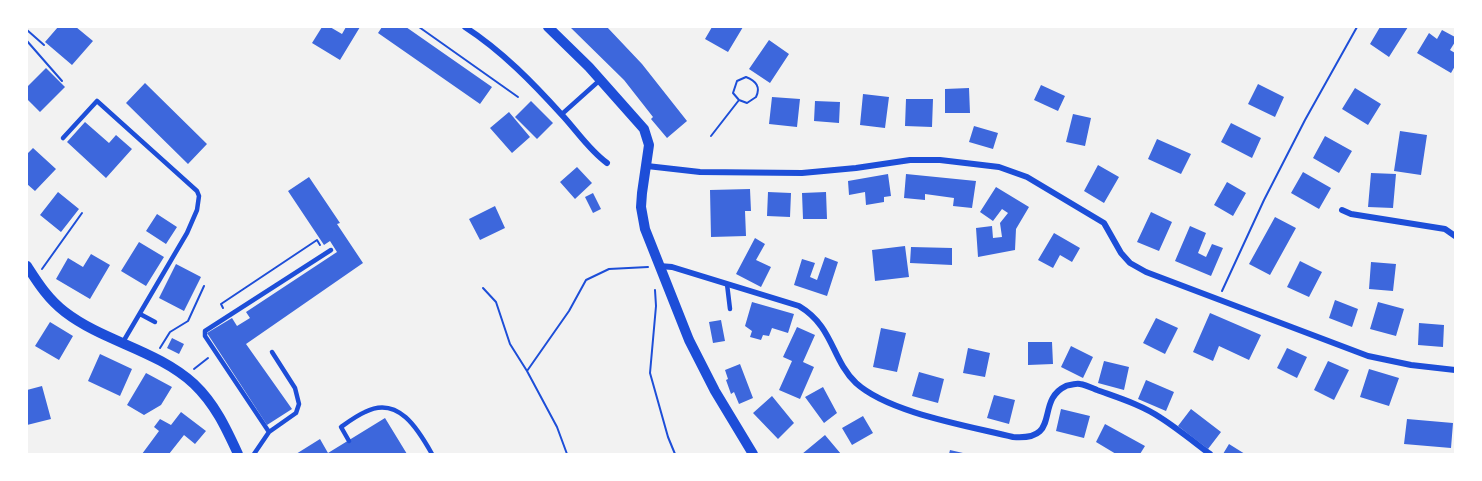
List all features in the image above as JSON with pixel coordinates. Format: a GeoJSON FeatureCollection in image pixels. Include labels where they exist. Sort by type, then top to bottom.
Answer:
{"type":"FeatureCollection","features":[{"type":"Feature","properties":{"kind":"street"},"geometry":{"type":"LineString","coordinates":[[465,27],[501,54],[537,87],[592,150],[607,163]]}},
{"type":"Feature","properties":{"kind":"street"},"geometry":{"type":"LineString","coordinates":[[548,27],[601,79],[644,129],[649,145],[642,193],[642,219],[653,267],[715,391],[753,454]]}},
{"type":"Feature","properties":{"kind":"street"},"geometry":{"type":"LineString","coordinates":[[647,166],[700,172],[802,173],[910,160],[940,160],[999,167],[1027,177],[1104,223],[1121,253],[1130,263],[1146,272],[1368,356],[1411,365],[1455,370]]}},
{"type":"Feature","properties":{"kind":"street"},"geometry":{"type":"LineString","coordinates":[[1342,210],[1351,214],[1445,229],[1455,236]]}},
{"type":"Feature","properties":{"kind":"street"},"geometry":{"type":"LineString","coordinates":[[27,266],[42,289],[67,314],[167,365],[194,384],[213,406],[238,454]]}},
{"type":"Feature","properties":{"kind":"street"},"geometry":{"type":"LineString","coordinates":[[653,267],[672,267],[799,306],[810,313],[827,333],[844,368],[856,382],[873,395],[893,404],[1013,437],[1029,438],[1038,434],[1043,428],[1051,403],[1058,392],[1067,386],[1079,384],[1128,401],[1161,417],[1210,454]]}},
{"type":"Feature","properties":{"kind":"lane"},"geometry":{"type":"LineString","coordinates":[[561,114],[601,79]]}},
{"type":"Feature","properties":{"kind":"lane"},"geometry":{"type":"LineString","coordinates":[[63,138],[97,101],[197,191],[199,196],[197,210],[187,233],[123,342]]}},
{"type":"Feature","properties":{"kind":"lane"},"geometry":{"type":"LineString","coordinates":[[269,432],[205,336],[205,331],[328,251]]}},
{"type":"Feature","properties":{"kind":"lane"},"geometry":{"type":"LineString","coordinates":[[728,284],[730,309]]}},
{"type":"Feature","properties":{"kind":"lane"},"geometry":{"type":"LineString","coordinates":[[140,314],[155,322]]}},
{"type":"Feature","properties":{"kind":"lane"},"geometry":{"type":"LineString","coordinates":[[254,454],[269,432],[296,413],[299,404],[295,388],[272,352]]}},
{"type":"Feature","properties":{"kind":"lane"},"geometry":{"type":"LineString","coordinates":[[349,441],[340,427],[366,411],[391,408],[409,419],[432,454]]}},
{"type":"Feature","properties":{"kind":"path"},"geometry":{"type":"LineString","coordinates":[[419,27],[518,97]]}},
{"type":"Feature","properties":{"kind":"path"},"geometry":{"type":"LineString","coordinates":[[1221,292],[1264,200],[1357,27]]}},
{"type":"Feature","properties":{"kind":"path"},"geometry":{"type":"LineString","coordinates":[[27,30],[44,45]]}},
{"type":"Feature","properties":{"kind":"path"},"geometry":{"type":"LineString","coordinates":[[27,41],[62,81]]}},
{"type":"Feature","properties":{"kind":"path"},"geometry":{"type":"LineString","coordinates":[[746,77],[756,82],[758,89],[756,98],[747,103],[739,100],[734,93],[737,81],[746,77]]}},
{"type":"Feature","properties":{"kind":"path"},"geometry":{"type":"LineString","coordinates":[[711,136],[739,100]]}},
{"type":"Feature","properties":{"kind":"path"},"geometry":{"type":"LineString","coordinates":[[41,271],[81,213]]}},
{"type":"Feature","properties":{"kind":"path"},"geometry":{"type":"LineString","coordinates":[[227,315],[221,304],[317,240],[328,251]]}},
{"type":"Feature","properties":{"kind":"path"},"geometry":{"type":"LineString","coordinates":[[527,371],[569,311],[586,280],[609,269],[653,267]]}},
{"type":"Feature","properties":{"kind":"path"},"geometry":{"type":"LineString","coordinates":[[654,281],[656,306],[650,374],[675,454]]}},
{"type":"Feature","properties":{"kind":"path"},"geometry":{"type":"LineString","coordinates":[[161,347],[167,336],[188,321],[204,286]]}},
{"type":"Feature","properties":{"kind":"path"},"geometry":{"type":"LineString","coordinates":[[483,288],[496,302],[510,344],[557,428],[567,454]]}},
{"type":"Feature","properties":{"kind":"path"},"geometry":{"type":"LineString","coordinates":[[161,333],[167,336]]}},
{"type":"Feature","properties":{"kind":"path"},"geometry":{"type":"LineString","coordinates":[[196,366],[213,354]]}},
{"type":"Feature","properties":{"kind":"building"},"geometry":{"type":"Polygon","coordinates":[[[58,27],[76,27],[93,41],[72,65],[45,42],[58,27]]]}},
{"type":"Feature","properties":{"kind":"building"},"geometry":{"type":"Polygon","coordinates":[[[322,27],[330,27],[342,34],[346,27],[360,27],[340,60],[312,43],[322,27]]]}},
{"type":"Feature","properties":{"kind":"building"},"geometry":{"type":"Polygon","coordinates":[[[382,27],[406,27],[492,87],[480,104],[378,33],[382,27]]]}},
{"type":"Feature","properties":{"kind":"building"},"geometry":{"type":"Polygon","coordinates":[[[570,27],[607,27],[642,64],[687,121],[667,138],[624,80],[570,27]]]}},
{"type":"Feature","properties":{"kind":"building"},"geometry":{"type":"Polygon","coordinates":[[[712,27],[743,27],[728,52],[705,39],[712,27]]]}},
{"type":"Feature","properties":{"kind":"building"},"geometry":{"type":"Polygon","coordinates":[[[1380,27],[1408,27],[1389,57],[1370,44],[1380,27]]]}},
{"type":"Feature","properties":{"kind":"building"},"geometry":{"type":"Polygon","coordinates":[[[1442,30],[1455,37],[1450,50],[1455,53],[1455,66],[1451,73],[1417,53],[1429,33],[1437,39],[1442,30]]]}},
{"type":"Feature","properties":{"kind":"building"},"geometry":{"type":"Polygon","coordinates":[[[769,40],[789,54],[770,83],[749,69],[769,40]]]}},
{"type":"Feature","properties":{"kind":"building"},"geometry":{"type":"Polygon","coordinates":[[[46,68],[65,87],[40,112],[27,99],[27,87],[46,68]]]}},
{"type":"Feature","properties":{"kind":"building"},"geometry":{"type":"Polygon","coordinates":[[[145,83],[207,144],[188,164],[126,103],[145,83]]]}},
{"type":"Feature","properties":{"kind":"building"},"geometry":{"type":"Polygon","coordinates":[[[1258,84],[1284,97],[1275,117],[1248,104],[1258,84]]]}},
{"type":"Feature","properties":{"kind":"building"},"geometry":{"type":"Polygon","coordinates":[[[1041,85],[1065,96],[1058,111],[1034,100],[1041,85]]]}},
{"type":"Feature","properties":{"kind":"building"},"geometry":{"type":"Polygon","coordinates":[[[969,88],[970,113],[945,113],[945,89],[969,88]]]}},
{"type":"Feature","properties":{"kind":"building"},"geometry":{"type":"Polygon","coordinates":[[[1355,88],[1381,104],[1368,125],[1342,109],[1355,88]]]}},
{"type":"Feature","properties":{"kind":"building"},"geometry":{"type":"Polygon","coordinates":[[[863,94],[889,97],[885,128],[860,125],[863,94]]]}},
{"type":"Feature","properties":{"kind":"building"},"geometry":{"type":"Polygon","coordinates":[[[772,97],[800,99],[797,127],[769,124],[772,97]]]}},
{"type":"Feature","properties":{"kind":"building"},"geometry":{"type":"Polygon","coordinates":[[[906,99],[933,99],[932,127],[905,126],[906,99]]]}},
{"type":"Feature","properties":{"kind":"building"},"geometry":{"type":"Polygon","coordinates":[[[531,101],[553,123],[537,139],[515,117],[531,101]]]}},
{"type":"Feature","properties":{"kind":"building"},"geometry":{"type":"Polygon","coordinates":[[[815,101],[840,102],[839,123],[814,121],[815,101]]]}},
{"type":"Feature","properties":{"kind":"building"},"geometry":{"type":"Polygon","coordinates":[[[509,112],[530,137],[512,153],[490,128],[509,112]]]}},
{"type":"Feature","properties":{"kind":"building"},"geometry":{"type":"Polygon","coordinates":[[[1073,114],[1091,118],[1085,146],[1066,142],[1073,114]]]}},
{"type":"Feature","properties":{"kind":"building"},"geometry":{"type":"Polygon","coordinates":[[[85,122],[109,143],[116,135],[132,149],[106,178],[67,142],[85,122]]]}},
{"type":"Feature","properties":{"kind":"building"},"geometry":{"type":"Polygon","coordinates":[[[1231,123],[1261,138],[1252,158],[1221,142],[1231,123]]]}},
{"type":"Feature","properties":{"kind":"building"},"geometry":{"type":"Polygon","coordinates":[[[974,126],[998,133],[993,149],[969,142],[974,126]]]}},
{"type":"Feature","properties":{"kind":"building"},"geometry":{"type":"Polygon","coordinates":[[[1400,131],[1427,135],[1421,175],[1394,171],[1400,131]]]}},
{"type":"Feature","properties":{"kind":"building"},"geometry":{"type":"Polygon","coordinates":[[[1325,136],[1352,151],[1339,173],[1313,158],[1325,136]]]}},
{"type":"Feature","properties":{"kind":"building"},"geometry":{"type":"Polygon","coordinates":[[[1157,139],[1191,154],[1181,174],[1148,159],[1157,139]]]}},
{"type":"Feature","properties":{"kind":"building"},"geometry":{"type":"Polygon","coordinates":[[[33,148],[56,169],[35,191],[27,184],[27,154],[33,148]]]}},
{"type":"Feature","properties":{"kind":"building"},"geometry":{"type":"Polygon","coordinates":[[[1098,165],[1119,177],[1104,203],[1084,191],[1098,165]]]}},
{"type":"Feature","properties":{"kind":"building"},"geometry":{"type":"Polygon","coordinates":[[[577,167],[592,183],[575,199],[560,182],[577,167]]]}},
{"type":"Feature","properties":{"kind":"building"},"geometry":{"type":"Polygon","coordinates":[[[1303,172],[1331,188],[1319,209],[1291,193],[1303,172]]]}},
{"type":"Feature","properties":{"kind":"building"},"geometry":{"type":"Polygon","coordinates":[[[1371,173],[1396,174],[1393,208],[1368,207],[1371,173]]]}},
{"type":"Feature","properties":{"kind":"building"},"geometry":{"type":"Polygon","coordinates":[[[888,174],[891,196],[884,197],[884,202],[866,205],[865,192],[849,195],[848,181],[888,174]]]}},
{"type":"Feature","properties":{"kind":"building"},"geometry":{"type":"Polygon","coordinates":[[[906,174],[976,181],[972,208],[953,206],[954,198],[925,194],[925,200],[904,198],[906,174]]]}},
{"type":"Feature","properties":{"kind":"building"},"geometry":{"type":"Polygon","coordinates":[[[309,177],[363,263],[246,344],[292,409],[267,425],[207,333],[232,318],[237,326],[250,318],[246,312],[337,252],[330,241],[324,245],[288,191],[309,177]]]}},
{"type":"Feature","properties":{"kind":"building"},"geometry":{"type":"Polygon","coordinates":[[[1227,182],[1246,193],[1233,216],[1214,205],[1227,182]]]}},
{"type":"Feature","properties":{"kind":"building"},"geometry":{"type":"Polygon","coordinates":[[[996,187],[1029,207],[1016,229],[1015,250],[978,257],[976,228],[992,226],[993,238],[1002,237],[1000,223],[1008,213],[1002,209],[993,221],[980,212],[996,187]]]}},
{"type":"Feature","properties":{"kind":"building"},"geometry":{"type":"Polygon","coordinates":[[[750,189],[751,211],[745,211],[746,236],[711,237],[710,190],[750,189]]]}},
{"type":"Feature","properties":{"kind":"building"},"geometry":{"type":"Polygon","coordinates":[[[58,192],[79,209],[61,232],[40,215],[58,192]]]}},
{"type":"Feature","properties":{"kind":"building"},"geometry":{"type":"Polygon","coordinates":[[[768,192],[791,193],[790,217],[767,216],[768,192]]]}},
{"type":"Feature","properties":{"kind":"building"},"geometry":{"type":"Polygon","coordinates":[[[826,192],[827,219],[803,219],[802,193],[826,192]]]}},
{"type":"Feature","properties":{"kind":"building"},"geometry":{"type":"Polygon","coordinates":[[[593,193],[601,209],[593,213],[585,197],[593,193]]]}},
{"type":"Feature","properties":{"kind":"building"},"geometry":{"type":"Polygon","coordinates":[[[495,206],[505,228],[480,240],[469,219],[495,206]]]}},
{"type":"Feature","properties":{"kind":"building"},"geometry":{"type":"Polygon","coordinates":[[[1151,212],[1172,222],[1159,251],[1137,242],[1151,212]]]}},
{"type":"Feature","properties":{"kind":"building"},"geometry":{"type":"Polygon","coordinates":[[[157,214],[177,227],[166,244],[146,231],[157,214]]]}},
{"type":"Feature","properties":{"kind":"building"},"geometry":{"type":"Polygon","coordinates":[[[1275,217],[1296,228],[1270,275],[1249,264],[1275,217]]]}},
{"type":"Feature","properties":{"kind":"building"},"geometry":{"type":"Polygon","coordinates":[[[1190,226],[1206,233],[1198,253],[1206,257],[1212,244],[1223,248],[1211,276],[1175,261],[1190,226]]]}},
{"type":"Feature","properties":{"kind":"building"},"geometry":{"type":"Polygon","coordinates":[[[1054,233],[1080,248],[1072,262],[1060,255],[1053,268],[1038,260],[1054,233]]]}},
{"type":"Feature","properties":{"kind":"building"},"geometry":{"type":"Polygon","coordinates":[[[755,238],[765,244],[756,260],[771,267],[761,287],[736,274],[755,238]]]}},
{"type":"Feature","properties":{"kind":"building"},"geometry":{"type":"Polygon","coordinates":[[[139,242],[164,257],[146,286],[121,271],[139,242]]]}},
{"type":"Feature","properties":{"kind":"building"},"geometry":{"type":"Polygon","coordinates":[[[905,246],[909,277],[875,281],[872,250],[905,246]]]}},
{"type":"Feature","properties":{"kind":"building"},"geometry":{"type":"Polygon","coordinates":[[[911,247],[952,248],[952,265],[910,263],[911,247]]]}},
{"type":"Feature","properties":{"kind":"building"},"geometry":{"type":"Polygon","coordinates":[[[91,254],[110,265],[90,299],[56,279],[68,258],[83,267],[91,254]]]}},
{"type":"Feature","properties":{"kind":"building"},"geometry":{"type":"Polygon","coordinates":[[[825,257],[838,262],[827,296],[794,285],[802,259],[815,263],[810,277],[817,280],[825,257]]]}},
{"type":"Feature","properties":{"kind":"building"},"geometry":{"type":"Polygon","coordinates":[[[1300,261],[1322,272],[1309,297],[1287,287],[1300,261]]]}},
{"type":"Feature","properties":{"kind":"building"},"geometry":{"type":"Polygon","coordinates":[[[1371,262],[1396,264],[1393,291],[1369,289],[1371,262]]]}},
{"type":"Feature","properties":{"kind":"building"},"geometry":{"type":"Polygon","coordinates":[[[176,264],[201,277],[184,311],[159,298],[176,264]]]}},
{"type":"Feature","properties":{"kind":"building"},"geometry":{"type":"Polygon","coordinates":[[[1335,300],[1358,309],[1352,327],[1329,318],[1335,300]]]}},
{"type":"Feature","properties":{"kind":"building"},"geometry":{"type":"Polygon","coordinates":[[[752,302],[794,314],[788,333],[772,328],[769,336],[763,335],[761,340],[750,337],[752,331],[745,326],[752,302]]]}},
{"type":"Feature","properties":{"kind":"building"},"geometry":{"type":"Polygon","coordinates":[[[1378,302],[1404,309],[1396,336],[1370,329],[1378,302]]]}},
{"type":"Feature","properties":{"kind":"building"},"geometry":{"type":"Polygon","coordinates":[[[1210,313],[1261,335],[1249,360],[1219,346],[1213,361],[1193,352],[1210,313]]]}},
{"type":"Feature","properties":{"kind":"building"},"geometry":{"type":"Polygon","coordinates":[[[1156,318],[1178,328],[1165,354],[1143,343],[1156,318]]]}},
{"type":"Feature","properties":{"kind":"building"},"geometry":{"type":"Polygon","coordinates":[[[721,320],[725,341],[713,343],[709,322],[721,320]]]}},
{"type":"Feature","properties":{"kind":"building"},"geometry":{"type":"Polygon","coordinates":[[[50,322],[73,336],[59,360],[35,346],[50,322]]]}},
{"type":"Feature","properties":{"kind":"building"},"geometry":{"type":"Polygon","coordinates":[[[1419,323],[1444,325],[1443,347],[1418,345],[1419,323]]]}},
{"type":"Feature","properties":{"kind":"building"},"geometry":{"type":"Polygon","coordinates":[[[797,327],[815,335],[803,362],[814,367],[800,399],[779,390],[792,361],[783,357],[797,327]]]}},
{"type":"Feature","properties":{"kind":"building"},"geometry":{"type":"Polygon","coordinates":[[[881,328],[906,333],[897,372],[873,367],[881,328]]]}},
{"type":"Feature","properties":{"kind":"building"},"geometry":{"type":"Polygon","coordinates":[[[172,338],[184,344],[179,354],[167,348],[172,338]]]}},
{"type":"Feature","properties":{"kind":"building"},"geometry":{"type":"Polygon","coordinates":[[[1028,342],[1052,342],[1053,364],[1028,365],[1028,342]]]}},
{"type":"Feature","properties":{"kind":"building"},"geometry":{"type":"Polygon","coordinates":[[[1071,346],[1093,357],[1083,378],[1061,367],[1071,346]]]}},
{"type":"Feature","properties":{"kind":"building"},"geometry":{"type":"Polygon","coordinates":[[[968,348],[990,353],[985,377],[963,373],[968,348]]]}},
{"type":"Feature","properties":{"kind":"building"},"geometry":{"type":"Polygon","coordinates":[[[1287,348],[1307,357],[1297,378],[1277,368],[1287,348]]]}},
{"type":"Feature","properties":{"kind":"building"},"geometry":{"type":"Polygon","coordinates":[[[100,354],[132,369],[120,396],[88,381],[100,354]]]}},
{"type":"Feature","properties":{"kind":"building"},"geometry":{"type":"Polygon","coordinates":[[[1104,361],[1129,367],[1124,390],[1098,383],[1104,361]]]}},
{"type":"Feature","properties":{"kind":"building"},"geometry":{"type":"Polygon","coordinates":[[[1328,361],[1349,370],[1334,400],[1314,390],[1328,361]]]}},
{"type":"Feature","properties":{"kind":"building"},"geometry":{"type":"Polygon","coordinates":[[[740,364],[753,398],[739,404],[734,392],[731,394],[725,370],[740,364]]]}},
{"type":"Feature","properties":{"kind":"building"},"geometry":{"type":"Polygon","coordinates":[[[1369,369],[1399,378],[1389,406],[1360,397],[1369,369]]]}},
{"type":"Feature","properties":{"kind":"building"},"geometry":{"type":"Polygon","coordinates":[[[919,372],[944,379],[938,403],[912,396],[919,372]]]}},
{"type":"Feature","properties":{"kind":"building"},"geometry":{"type":"Polygon","coordinates":[[[146,373],[172,387],[161,405],[144,415],[127,405],[146,373]]]}},
{"type":"Feature","properties":{"kind":"building"},"geometry":{"type":"Polygon","coordinates":[[[1146,380],[1174,392],[1166,411],[1138,399],[1146,380]]]}},
{"type":"Feature","properties":{"kind":"building"},"geometry":{"type":"Polygon","coordinates":[[[42,386],[51,419],[27,425],[27,390],[42,386]]]}},
{"type":"Feature","properties":{"kind":"building"},"geometry":{"type":"Polygon","coordinates":[[[823,387],[837,413],[824,423],[805,397],[823,387]]]}},
{"type":"Feature","properties":{"kind":"building"},"geometry":{"type":"Polygon","coordinates":[[[994,395],[1015,400],[1009,424],[987,418],[994,395]]]}},
{"type":"Feature","properties":{"kind":"building"},"geometry":{"type":"Polygon","coordinates":[[[772,396],[794,423],[778,439],[753,413],[772,396]]]}},
{"type":"Feature","properties":{"kind":"building"},"geometry":{"type":"Polygon","coordinates":[[[1061,409],[1090,416],[1084,438],[1056,431],[1061,409]]]}},
{"type":"Feature","properties":{"kind":"building"},"geometry":{"type":"Polygon","coordinates":[[[1191,409],[1221,432],[1208,449],[1178,426],[1191,409]]]}},
{"type":"Feature","properties":{"kind":"building"},"geometry":{"type":"Polygon","coordinates":[[[181,412],[206,431],[195,444],[184,435],[169,454],[142,454],[159,431],[154,427],[160,419],[171,425],[181,412]]]}},
{"type":"Feature","properties":{"kind":"building"},"geometry":{"type":"Polygon","coordinates":[[[863,416],[873,433],[852,445],[842,428],[863,416]]]}},
{"type":"Feature","properties":{"kind":"building"},"geometry":{"type":"Polygon","coordinates":[[[385,418],[407,454],[296,454],[320,439],[328,453],[385,418]]]}},
{"type":"Feature","properties":{"kind":"building"},"geometry":{"type":"Polygon","coordinates":[[[1407,419],[1453,423],[1451,448],[1404,444],[1407,419]]]}},
{"type":"Feature","properties":{"kind":"building"},"geometry":{"type":"Polygon","coordinates":[[[1105,424],[1145,446],[1140,454],[1116,454],[1096,442],[1105,424]]]}},
{"type":"Feature","properties":{"kind":"building"},"geometry":{"type":"Polygon","coordinates":[[[825,435],[841,454],[802,454],[825,435]]]}},
{"type":"Feature","properties":{"kind":"building"},"geometry":{"type":"Polygon","coordinates":[[[1229,444],[1245,454],[1223,454],[1229,444]]]}},
{"type":"Feature","properties":{"kind":"building"},"geometry":{"type":"Polygon","coordinates":[[[950,450],[963,453],[963,454],[949,454],[950,450]]]}}]}
